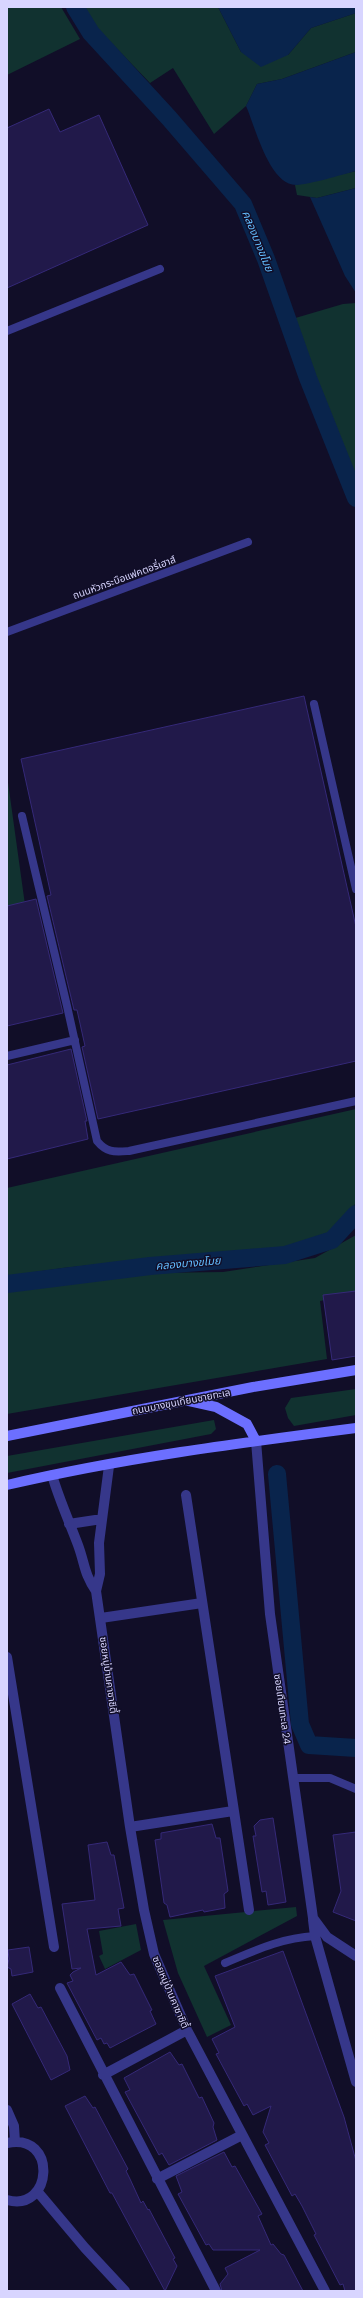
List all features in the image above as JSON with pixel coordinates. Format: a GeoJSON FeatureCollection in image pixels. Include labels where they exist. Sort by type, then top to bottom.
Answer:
{"type":"FeatureCollection","features":[{"type":"Feature","properties":{"kind":"main road","name":"ถนนบางขุนเทียนชายทะเล"},"geometry":{"type":"LineString","coordinates":[[7,1436],[253,1386],[356,1370]]}},
{"type":"Feature","properties":{"kind":"main road"},"geometry":{"type":"LineString","coordinates":[[185,1400],[216,1407],[247,1424],[256,1441]]}},
{"type":"Feature","properties":{"kind":"main road"},"geometry":{"type":"LineString","coordinates":[[7,1485],[52,1475],[109,1466],[178,1452],[356,1428]]}},
{"type":"Feature","properties":{"kind":"street","name":"ซอยเทียนทะเล 24"},"geometry":{"type":"LineString","coordinates":[[256,1441],[270,1614],[313,1918],[327,1937],[356,1956]]}},
{"type":"Feature","properties":{"kind":"street","name":"ซอยหมู่บ้านคาซาซิตี้"},"geometry":{"type":"LineString","coordinates":[[109,1466],[99,1543],[100,1574],[96,1591],[130,1828],[144,1910],[154,1954],[187,2030],[325,2291]]}},
{"type":"Feature","properties":{"kind":"street","name":"ซอยหมู่บ้านคาซาซิตี้"},"geometry":{"type":"LineString","coordinates":[[52,1475],[78,1546],[86,1577],[96,1591]]}},
{"type":"Feature","properties":{"kind":"street"},"geometry":{"type":"LineString","coordinates":[[186,1495],[249,1910]]}},
{"type":"Feature","properties":{"kind":"street"},"geometry":{"type":"LineString","coordinates":[[69,1524],[102,1519]]}},
{"type":"Feature","properties":{"kind":"street"},"geometry":{"type":"LineString","coordinates":[[101,1618],[202,1603]]}},
{"type":"Feature","properties":{"kind":"street"},"geometry":{"type":"LineString","coordinates":[[7,1662],[54,1948]]}},
{"type":"Feature","properties":{"kind":"street"},"geometry":{"type":"LineString","coordinates":[[130,1828],[233,1811]]}},
{"type":"Feature","properties":{"kind":"street"},"geometry":{"type":"LineString","coordinates":[[313,1918],[315,1936],[356,2082]]}},
{"type":"Feature","properties":{"kind":"street"},"geometry":{"type":"LineString","coordinates":[[60,1988],[103,2075],[216,2291]]}},
{"type":"Feature","properties":{"kind":"street"},"geometry":{"type":"LineString","coordinates":[[103,2075],[187,2030]]}},
{"type":"Feature","properties":{"kind":"street"},"geometry":{"type":"LineString","coordinates":[[7,2110],[14,2126],[11,2142],[32,2147],[41,2159],[44,2173],[37,2191],[30,2197],[21,2201],[7,2200]]}},
{"type":"Feature","properties":{"kind":"street"},"geometry":{"type":"LineString","coordinates":[[157,2179],[242,2135]]}},
{"type":"Feature","properties":{"kind":"street"},"geometry":{"type":"LineString","coordinates":[[37,2191],[85,2248],[126,2291]]}},
{"type":"Feature","properties":{"kind":"lane"},"geometry":{"type":"LineString","coordinates":[[7,331],[160,269]]}},
{"type":"Feature","properties":{"kind":"lane","name":"ถนนหัวกระบือแฟคตอรี่เฮาส์"},"geometry":{"type":"LineString","coordinates":[[7,632],[248,542]]}},
{"type":"Feature","properties":{"kind":"lane"},"geometry":{"type":"LineString","coordinates":[[314,704],[356,889]]}},
{"type":"Feature","properties":{"kind":"lane"},"geometry":{"type":"LineString","coordinates":[[22,816],[75,1040],[97,1141],[111,1153],[129,1151],[356,1101]]}},
{"type":"Feature","properties":{"kind":"lane"},"geometry":{"type":"LineString","coordinates":[[7,1056],[75,1040]]}},
{"type":"Feature","properties":{"kind":"lane"},"geometry":{"type":"LineString","coordinates":[[293,1778],[330,1778],[356,1789]]}},
{"type":"Feature","properties":{"kind":"lane"},"geometry":{"type":"LineString","coordinates":[[225,1963],[274,1942],[292,1937],[315,1936]]}},
{"type":"Feature","properties":{"kind":"green space"},"geometry":{"type":"Polygon","coordinates":[[[7,7],[61,7],[80,39],[7,75],[7,7]]]}},
{"type":"Feature","properties":{"kind":"green space"},"geometry":{"type":"Polygon","coordinates":[[[84,7],[218,7],[241,52],[288,55],[311,28],[356,13],[356,52],[282,79],[257,84],[246,106],[214,134],[173,68],[150,83],[99,30],[84,7]]]}},
{"type":"Feature","properties":{"kind":"green space"},"geometry":{"type":"Polygon","coordinates":[[[356,171],[356,188],[317,198],[297,195],[295,185],[356,171]]]}},
{"type":"Feature","properties":{"kind":"green space"},"geometry":{"type":"Polygon","coordinates":[[[356,303],[356,480],[292,319],[343,304],[356,303]]]}},
{"type":"Feature","properties":{"kind":"green space"},"geometry":{"type":"Polygon","coordinates":[[[7,775],[26,912],[7,915],[7,775]]]}},
{"type":"Feature","properties":{"kind":"green space"},"geometry":{"type":"Polygon","coordinates":[[[356,1109],[356,1203],[330,1234],[288,1248],[178,1256],[63,1268],[7,1276],[7,1188],[356,1109]]]}},
{"type":"Feature","properties":{"kind":"green space"},"geometry":{"type":"Polygon","coordinates":[[[356,1235],[356,1294],[320,1301],[327,1359],[7,1414],[7,1291],[154,1273],[223,1272],[315,1258],[356,1235]]]}},
{"type":"Feature","properties":{"kind":"green space"},"geometry":{"type":"Polygon","coordinates":[[[356,1389],[356,1415],[294,1426],[288,1418],[285,1408],[291,1398],[356,1389]]]}},
{"type":"Feature","properties":{"kind":"green space"},"geometry":{"type":"Polygon","coordinates":[[[214,1420],[216,1429],[211,1434],[7,1473],[7,1456],[214,1420]]]}},
{"type":"Feature","properties":{"kind":"green space"},"geometry":{"type":"Polygon","coordinates":[[[296,1907],[297,1916],[204,1966],[231,2025],[207,2037],[178,1973],[163,1920],[296,1907]]]}},
{"type":"Feature","properties":{"kind":"green space"},"geometry":{"type":"Polygon","coordinates":[[[136,1924],[141,1950],[105,1969],[99,1956],[103,1954],[99,1931],[136,1924]]]}},
{"type":"Feature","properties":{"kind":"water"},"geometry":{"type":"Polygon","coordinates":[[[218,7],[356,7],[356,13],[311,28],[288,55],[261,67],[241,52],[218,7]]]}},
{"type":"Feature","properties":{"kind":"water"},"geometry":{"type":"Polygon","coordinates":[[[356,52],[356,171],[303,184],[296,185],[286,182],[278,175],[264,153],[246,106],[257,84],[282,79],[356,52]]]}},
{"type":"Feature","properties":{"kind":"water"},"geometry":{"type":"Polygon","coordinates":[[[356,188],[356,293],[345,276],[310,197],[317,198],[356,188]]]}},
{"type":"Feature","properties":{"kind":"building"},"geometry":{"type":"Polygon","coordinates":[[[49,109],[60,132],[99,115],[148,225],[7,288],[7,128],[49,109]]]}},
{"type":"Feature","properties":{"kind":"building"},"geometry":{"type":"Polygon","coordinates":[[[304,696],[356,927],[356,1061],[98,1119],[82,1047],[85,1046],[77,1010],[74,1010],[47,896],[51,895],[21,759],[304,696]]]}},
{"type":"Feature","properties":{"kind":"building"},"geometry":{"type":"Polygon","coordinates":[[[36,899],[63,1013],[7,1026],[7,906],[36,899]]]}},
{"type":"Feature","properties":{"kind":"building"},"geometry":{"type":"Polygon","coordinates":[[[71,1049],[87,1121],[85,1121],[88,1139],[7,1159],[7,1065],[71,1049]]]}},
{"type":"Feature","properties":{"kind":"building"},"geometry":{"type":"Polygon","coordinates":[[[356,1291],[356,1356],[332,1360],[323,1295],[356,1291]]]}},
{"type":"Feature","properties":{"kind":"building"},"geometry":{"type":"Polygon","coordinates":[[[273,1818],[286,1902],[268,1905],[266,1891],[262,1892],[253,1836],[256,1836],[254,1826],[260,1820],[273,1818]]]}},
{"type":"Feature","properties":{"kind":"building"},"geometry":{"type":"Polygon","coordinates":[[[212,1824],[216,1838],[220,1838],[228,1891],[224,1894],[225,1908],[204,1912],[203,1910],[170,1917],[167,1905],[164,1903],[155,1840],[161,1839],[161,1833],[212,1824]]]}},
{"type":"Feature","properties":{"kind":"building"},"geometry":{"type":"Polygon","coordinates":[[[356,1832],[356,1921],[333,1912],[341,1891],[333,1835],[356,1832]]]}},
{"type":"Feature","properties":{"kind":"building"},"geometry":{"type":"Polygon","coordinates":[[[107,1842],[111,1855],[114,1855],[124,1908],[118,1909],[121,1926],[87,1929],[96,1975],[121,1962],[130,1975],[134,1974],[152,2010],[150,2011],[156,2024],[110,2048],[107,2043],[104,2044],[101,2038],[97,2040],[67,1983],[73,1981],[70,1975],[81,1968],[72,1969],[62,1904],[95,1900],[88,1845],[107,1842]]]}},
{"type":"Feature","properties":{"kind":"building"},"geometry":{"type":"Polygon","coordinates":[[[29,1947],[33,1972],[12,1976],[11,1969],[7,1967],[9,1959],[8,1950],[29,1947]]]}},
{"type":"Feature","properties":{"kind":"building"},"geometry":{"type":"Polygon","coordinates":[[[283,1951],[344,2117],[356,2161],[356,2291],[345,2291],[343,2284],[340,2285],[314,2235],[316,2234],[302,2206],[295,2194],[292,2196],[265,2145],[269,2143],[263,2132],[271,2106],[253,2115],[247,2104],[244,2106],[216,2054],[219,2053],[212,2039],[235,2027],[215,1976],[283,1951]]]}},
{"type":"Feature","properties":{"kind":"building"},"geometry":{"type":"Polygon","coordinates":[[[30,1994],[38,2008],[41,2007],[67,2056],[70,2070],[51,2080],[12,2004],[30,1994]]]}},
{"type":"Feature","properties":{"kind":"building"},"geometry":{"type":"Polygon","coordinates":[[[170,2052],[179,2065],[182,2064],[199,2098],[202,2097],[214,2123],[213,2127],[217,2140],[169,2165],[162,2153],[159,2155],[125,2092],[130,2090],[124,2078],[170,2052]]]}},
{"type":"Feature","properties":{"kind":"building"},"geometry":{"type":"Polygon","coordinates":[[[85,2096],[93,2108],[95,2107],[128,2169],[126,2171],[141,2203],[143,2201],[148,2210],[149,2209],[175,2258],[173,2259],[177,2266],[165,2291],[112,2193],[110,2193],[65,2106],[85,2096]]]}},
{"type":"Feature","properties":{"kind":"building"},"geometry":{"type":"Polygon","coordinates":[[[224,2152],[232,2167],[235,2166],[262,2214],[258,2216],[271,2245],[273,2244],[281,2254],[284,2255],[303,2291],[222,2291],[220,2284],[228,2274],[225,2268],[260,2250],[213,2250],[209,2244],[206,2245],[178,2194],[182,2192],[176,2176],[224,2152]]]}},
{"type":"Feature","properties":{"kind":"waterway","name":"คลองบางขโมย"},"geometry":{"type":"LineString","coordinates":[[75,7],[91,33],[169,118],[243,204],[266,259],[308,378],[356,498]]}},
{"type":"Feature","properties":{"kind":"waterway","name":"คลองบางขโมย"},"geometry":{"type":"LineString","coordinates":[[7,1284],[150,1266],[285,1255],[332,1240],[356,1214]]}},
{"type":"Feature","properties":{"kind":"waterway"},"geometry":{"type":"LineString","coordinates":[[277,1474],[300,1724],[309,1745],[356,1748]]}}]}
